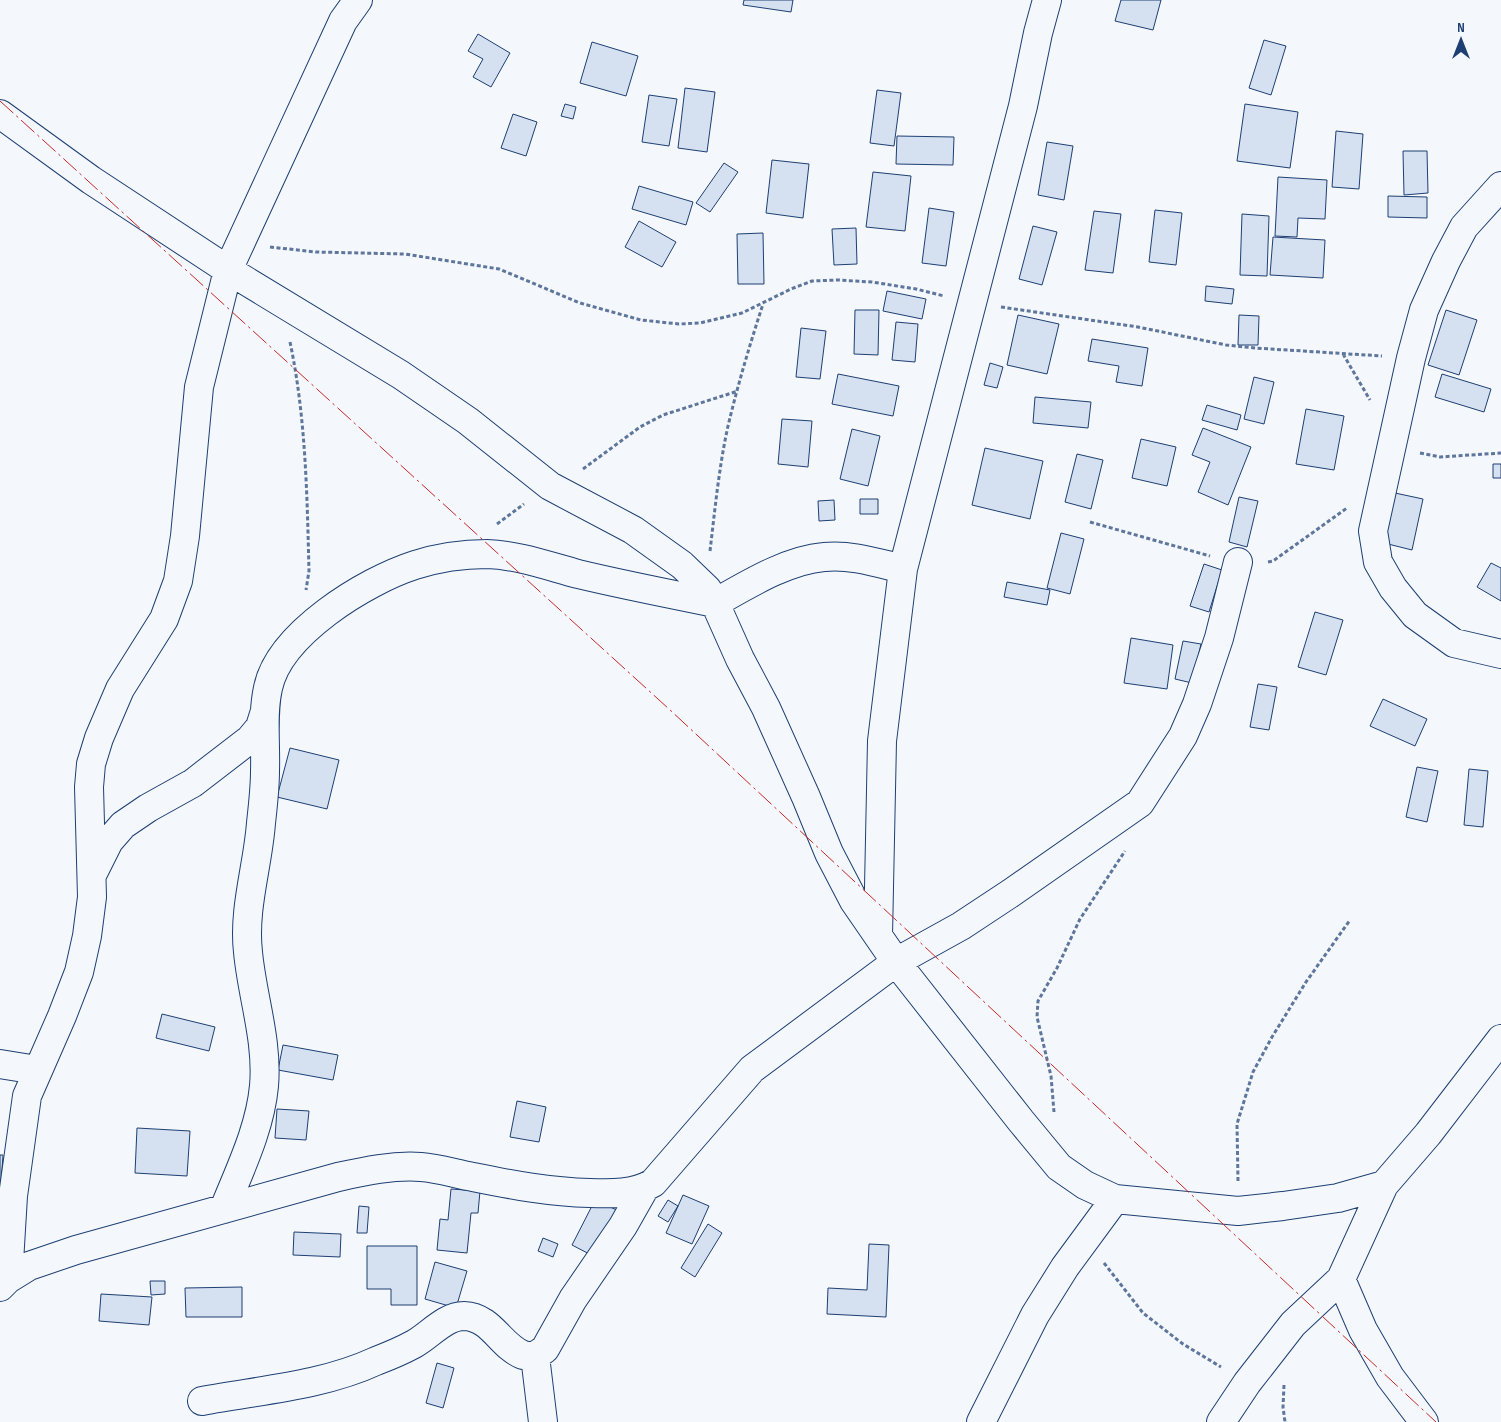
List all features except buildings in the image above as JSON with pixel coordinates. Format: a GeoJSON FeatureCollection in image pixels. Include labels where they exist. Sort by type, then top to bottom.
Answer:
{"type":"FeatureCollection","features":[{"type":"Feature","properties":{"kind":"street"},"geometry":{"type":"LineString","coordinates":[[4,1283],[27,1096],[79,972],[87,936],[92,897],[89,787],[91,764],[99,738],[120,689],[164,618],[178,581],[186,526],[199,387],[228,270],[343,21],[358,0]]}},
{"type":"Feature","properties":{"kind":"street"},"geometry":{"type":"LineString","coordinates":[[878,936],[882,741],[903,569],[1023,106],[1047,0]]}},
{"type":"Feature","properties":{"kind":"street"},"geometry":{"type":"LineString","coordinates":[[0,114],[92,180],[228,270],[401,375],[468,421],[550,486],[633,530],[682,565],[711,596],[740,659],[766,708],[829,853],[854,901],[896,962],[1021,1121],[1059,1166],[1085,1185],[1116,1198],[1238,1211],[1338,1198],[1384,1185]]}},
{"type":"Feature","properties":{"kind":"street"},"geometry":{"type":"LineString","coordinates":[[1501,186],[1464,227],[1424,310],[1411,358],[1373,531],[1378,562],[1393,588],[1415,615],[1454,643],[1501,654]]}},
{"type":"Feature","properties":{"kind":"street"},"geometry":{"type":"LineString","coordinates":[[224,1209],[258,1123],[264,1084],[263,1046],[248,950],[248,925],[263,808],[265,711],[268,686],[275,669],[293,641],[313,622],[371,584],[414,566],[458,556],[488,554],[521,559],[578,574],[711,596],[800,562],[824,556],[849,557],[903,569]]}},
{"type":"Feature","properties":{"kind":"street"},"geometry":{"type":"LineString","coordinates":[[4,1283],[29,1266],[76,1250],[338,1177],[385,1168],[421,1166],[536,1190],[569,1193],[602,1194],[644,1189],[653,1183],[752,1069],[896,962],[975,917],[1140,804],[1183,736],[1197,704],[1219,638],[1238,562]]}},
{"type":"Feature","properties":{"kind":"street"},"geometry":{"type":"LineString","coordinates":[[92,874],[109,841],[123,825],[148,808],[193,783],[250,739],[260,727],[265,711]]}},
{"type":"Feature","properties":{"kind":"street"},"geometry":{"type":"LineString","coordinates":[[1221,1422],[1247,1384],[1293,1324],[1340,1280],[1384,1185],[1428,1134],[1501,1039]]}},
{"type":"Feature","properties":{"kind":"street"},"geometry":{"type":"LineString","coordinates":[[0,1064],[37,1070]]}},
{"type":"Feature","properties":{"kind":"street"},"geometry":{"type":"LineString","coordinates":[[202,1401],[300,1384],[374,1362],[414,1344],[447,1320],[460,1316],[475,1317],[489,1326],[523,1355],[535,1356],[545,1349],[573,1299],[623,1226],[644,1189]]}},
{"type":"Feature","properties":{"kind":"street"},"geometry":{"type":"LineString","coordinates":[[981,1422],[1035,1315],[1065,1267],[1116,1198]]}},
{"type":"Feature","properties":{"kind":"street"},"geometry":{"type":"LineString","coordinates":[[1340,1280],[1363,1330],[1390,1377],[1424,1422]]}},
{"type":"Feature","properties":{"kind":"street"},"geometry":{"type":"LineString","coordinates":[[535,1356],[542,1422]]}},
{"type":"Feature","properties":{"kind":"path"},"geometry":{"type":"LineString","coordinates":[[268,256],[266,246],[316,252],[405,254],[459,262],[499,269],[580,303],[641,320],[679,324],[700,323],[742,313],[812,281],[838,280],[872,282],[916,289],[972,303],[1138,328],[1226,345],[1411,358]]}},
{"type":"Feature","properties":{"kind":"path"},"geometry":{"type":"LineString","coordinates":[[280,302],[295,366],[304,446],[309,571],[305,596]]}},
{"type":"Feature","properties":{"kind":"path"},"geometry":{"type":"LineString","coordinates":[[711,596],[721,466],[728,426],[747,353],[763,303]]}},
{"type":"Feature","properties":{"kind":"path"},"geometry":{"type":"LineString","coordinates":[[458,556],[497,524],[550,486],[586,468],[640,427],[663,415],[738,391]]}},
{"type":"Feature","properties":{"kind":"path"},"geometry":{"type":"LineString","coordinates":[[1392,448],[1440,457],[1501,453]]}},
{"type":"Feature","properties":{"kind":"path"},"geometry":{"type":"LineString","coordinates":[[1055,1116],[1051,1076],[1037,1017],[1038,1001],[1057,968],[1080,918],[1126,849]]}},
{"type":"Feature","properties":{"kind":"path"},"geometry":{"type":"LineString","coordinates":[[1238,1211],[1237,1124],[1252,1072],[1306,982],[1350,920]]}},
{"type":"Feature","properties":{"kind":"path"},"geometry":{"type":"LineString","coordinates":[[1090,1233],[1103,1262],[1143,1313],[1184,1344],[1247,1384]]}},
{"type":"Feature","properties":{"kind":"power"},"geometry":{"type":"LineString","coordinates":[[0,101],[669,709],[1436,1422]]}}]}
